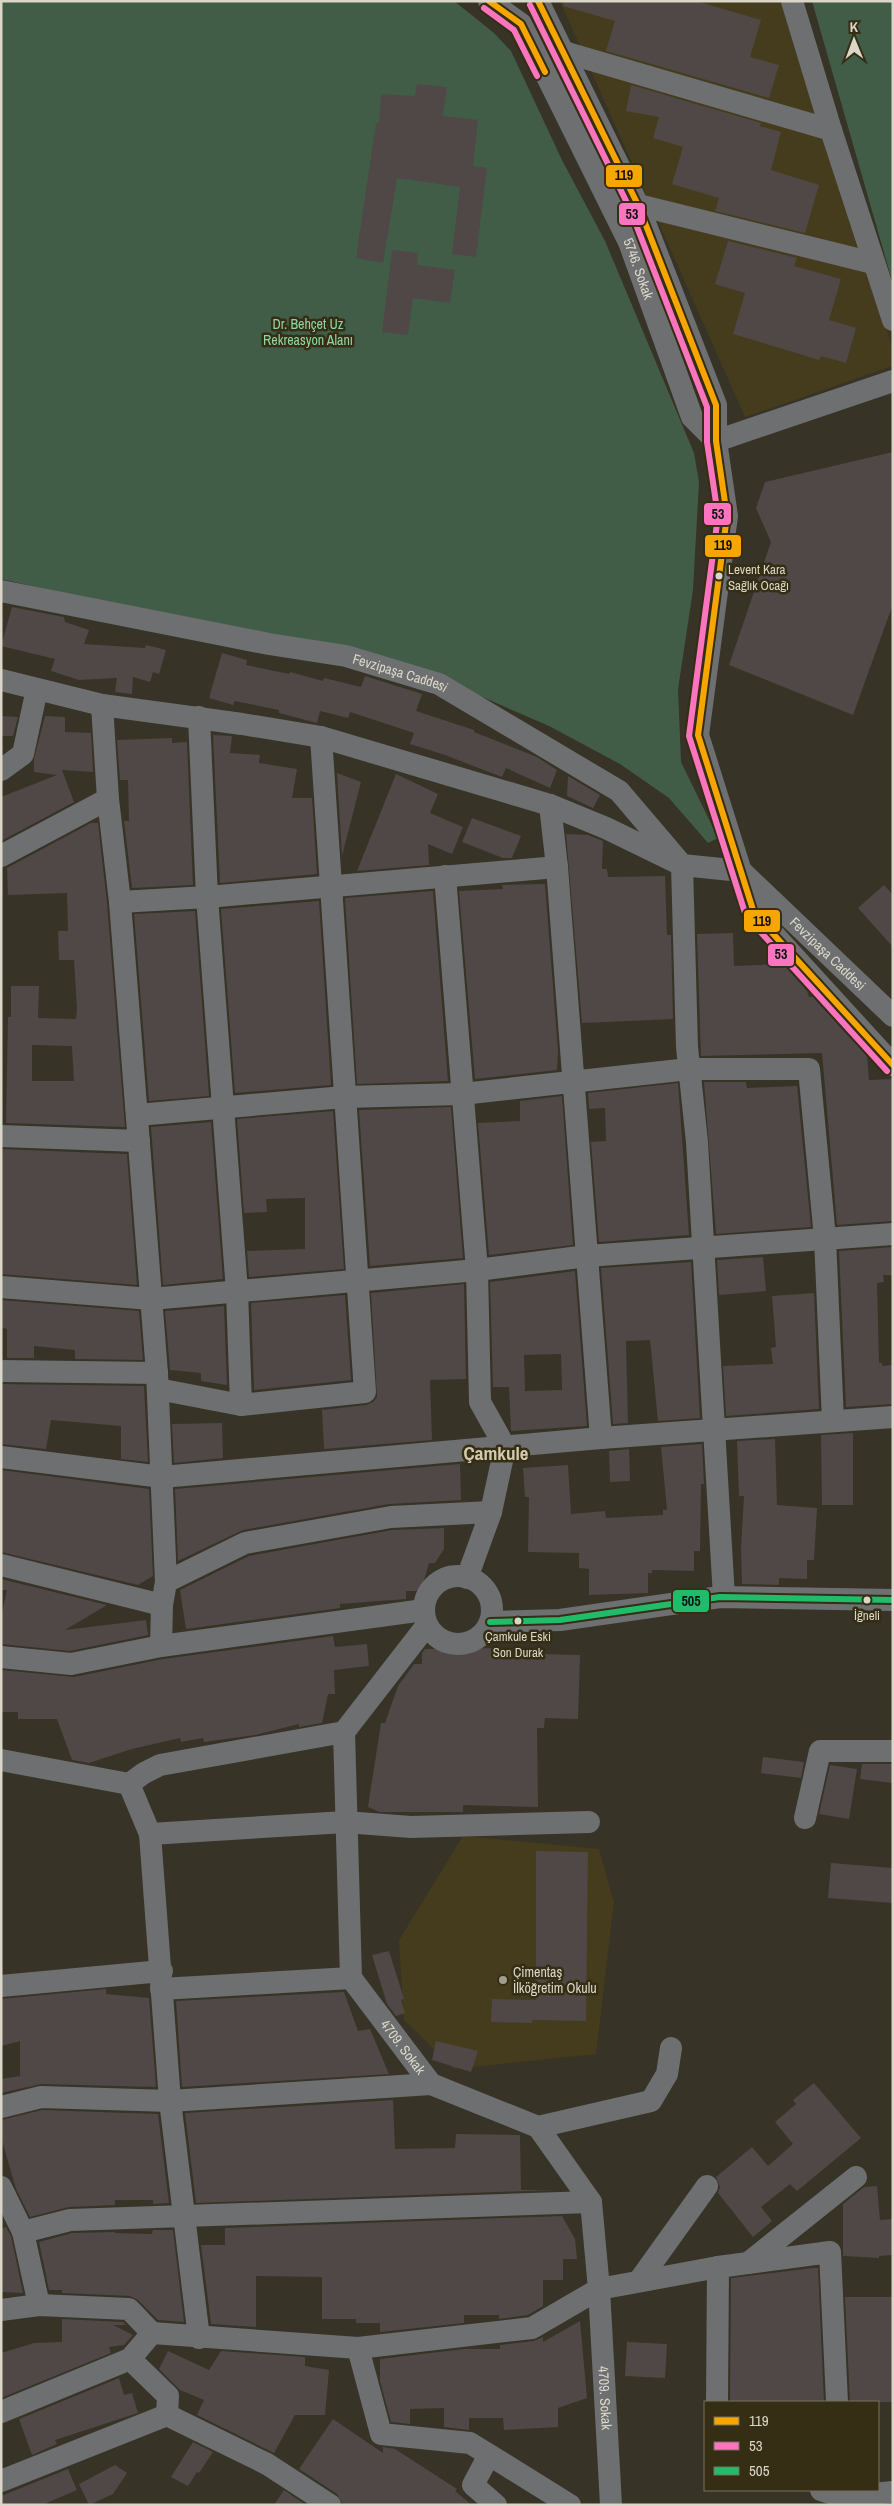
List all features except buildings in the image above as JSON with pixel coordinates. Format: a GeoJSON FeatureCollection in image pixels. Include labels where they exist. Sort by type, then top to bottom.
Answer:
{"type":"FeatureCollection","features":[{"type":"Feature","properties":{"kind":"street","name":"5746. Sokak"},"geometry":{"type":"LineString","coordinates":[[489,1],[521,24],[629,242],[692,417],[716,442]]}},
{"type":"Feature","properties":{"kind":"street","name":"5746. Sokak"},"geometry":{"type":"LineString","coordinates":[[538,1],[638,205],[716,405],[716,442],[726,516],[698,736],[741,871]]}},
{"type":"Feature","properties":{"kind":"street"},"geometry":{"type":"LineString","coordinates":[[792,1],[873,263],[893,320]]}},
{"type":"Feature","properties":{"kind":"street"},"geometry":{"type":"LineString","coordinates":[[564,52],[831,130]]}},
{"type":"Feature","properties":{"kind":"street"},"geometry":{"type":"LineString","coordinates":[[638,205],[873,263]]}},
{"type":"Feature","properties":{"kind":"street"},"geometry":{"type":"LineString","coordinates":[[716,442],[893,381]]}},
{"type":"Feature","properties":{"kind":"street","name":"Fevzipaşa Caddesi"},"geometry":{"type":"LineString","coordinates":[[1,591],[268,644],[346,656],[439,684],[619,791],[682,865]]}},
{"type":"Feature","properties":{"kind":"street"},"geometry":{"type":"LineString","coordinates":[[1,680],[102,704],[321,738],[550,805],[606,828],[682,865],[741,871]]}},
{"type":"Feature","properties":{"kind":"street"},"geometry":{"type":"LineString","coordinates":[[1,770],[22,754],[37,689]]}},
{"type":"Feature","properties":{"kind":"street"},"geometry":{"type":"LineString","coordinates":[[102,704],[108,799],[120,902],[158,1381],[166,1582],[162,1605],[162,1646]]}},
{"type":"Feature","properties":{"kind":"street"},"geometry":{"type":"LineString","coordinates":[[199,718],[207,897],[237,1291],[241,1405]]}},
{"type":"Feature","properties":{"kind":"street"},"geometry":{"type":"LineString","coordinates":[[1,1371],[158,1381],[241,1405],[365,1392],[359,1280],[344,1097],[321,738]]}},
{"type":"Feature","properties":{"kind":"street"},"geometry":{"type":"LineString","coordinates":[[1,856],[108,799]]}},
{"type":"Feature","properties":{"kind":"street"},"geometry":{"type":"LineString","coordinates":[[550,805],[557,867],[572,1084],[601,1438]]}},
{"type":"Feature","properties":{"kind":"street"},"geometry":{"type":"LineString","coordinates":[[682,865],[689,1069],[715,1428],[724,1597]]}},
{"type":"Feature","properties":{"kind":"street"},"geometry":{"type":"LineString","coordinates":[[120,902],[207,897],[557,867]]}},
{"type":"Feature","properties":{"kind":"street","name":"Fevzipaşa Caddesi"},"geometry":{"type":"LineString","coordinates":[[741,871],[893,1016]]}},
{"type":"Feature","properties":{"kind":"street","name":"Fevzipaşa Caddesi"},"geometry":{"type":"LineString","coordinates":[[741,871],[754,914],[893,1065]]}},
{"type":"Feature","properties":{"kind":"street"},"geometry":{"type":"LineString","coordinates":[[445,876],[477,1270],[480,1402],[505,1447],[491,1512],[467,1578]]}},
{"type":"Feature","properties":{"kind":"street"},"geometry":{"type":"LineString","coordinates":[[137,1115],[344,1097],[462,1094],[572,1084],[689,1069],[809,1069],[825,1238],[834,1421]]}},
{"type":"Feature","properties":{"kind":"street"},"geometry":{"type":"LineString","coordinates":[[1,1136],[139,1141]]}},
{"type":"Feature","properties":{"kind":"street"},"geometry":{"type":"LineString","coordinates":[[1,1286],[151,1299],[477,1270],[587,1256],[893,1234]]}},
{"type":"Feature","properties":{"kind":"street"},"geometry":{"type":"LineString","coordinates":[[1,1457],[162,1477],[715,1428],[893,1417]]}},
{"type":"Feature","properties":{"kind":"street"},"geometry":{"type":"LineString","coordinates":[[166,1582],[245,1543],[391,1517],[491,1512]]}},
{"type":"Feature","properties":{"kind":"street"},"geometry":{"type":"LineString","coordinates":[[1,1565],[162,1605]]}},
{"type":"Feature","properties":{"kind":"street"},"geometry":{"type":"LineString","coordinates":[[456,1576],[467,1578],[477,1582],[485,1590],[490,1600],[492,1611],[490,1622],[484,1632],[476,1639],[454,1644],[434,1634],[425,1618],[425,1600],[436,1584],[445,1579],[456,1576]]}},
{"type":"Feature","properties":{"kind":"street"},"geometry":{"type":"LineString","coordinates":[[490,1622],[560,1620],[724,1597],[893,1600]]}},
{"type":"Feature","properties":{"kind":"street"},"geometry":{"type":"LineString","coordinates":[[1,1657],[71,1664],[162,1646],[425,1618]]}},
{"type":"Feature","properties":{"kind":"street"},"geometry":{"type":"LineString","coordinates":[[1,1986],[161,1980],[351,1978],[345,1822],[344,1732],[425,1618]]}},
{"type":"Feature","properties":{"kind":"street"},"geometry":{"type":"LineString","coordinates":[[1,1760],[129,1784],[144,1773],[160,1765],[344,1732]]}},
{"type":"Feature","properties":{"kind":"street"},"geometry":{"type":"LineString","coordinates":[[805,1818],[820,1751],[893,1752]]}},
{"type":"Feature","properties":{"kind":"street"},"geometry":{"type":"LineString","coordinates":[[129,1784],[150,1834],[170,2101],[198,2338]]}},
{"type":"Feature","properties":{"kind":"street"},"geometry":{"type":"LineString","coordinates":[[150,1834],[345,1822],[411,1827],[590,1822]]}},
{"type":"Feature","properties":{"kind":"street","name":"4709. Sokak"},"geometry":{"type":"LineString","coordinates":[[351,1978],[430,2084],[538,2127],[591,2202],[599,2289],[610,2505]]}},
{"type":"Feature","properties":{"kind":"street"},"geometry":{"type":"LineString","coordinates":[[538,2127],[651,2100],[667,2074],[671,2048]]}},
{"type":"Feature","properties":{"kind":"street"},"geometry":{"type":"LineString","coordinates":[[1,2106],[41,2097],[170,2101],[430,2084]]}},
{"type":"Feature","properties":{"kind":"street"},"geometry":{"type":"LineString","coordinates":[[747,2263],[856,2177]]}},
{"type":"Feature","properties":{"kind":"street"},"geometry":{"type":"LineString","coordinates":[[639,2281],[707,2186]]}},
{"type":"Feature","properties":{"kind":"street"},"geometry":{"type":"LineString","coordinates":[[1,2188],[23,2232],[39,2306]]}},
{"type":"Feature","properties":{"kind":"street"},"geometry":{"type":"LineString","coordinates":[[23,2232],[70,2220],[591,2202]]}},
{"type":"Feature","properties":{"kind":"street"},"geometry":{"type":"LineString","coordinates":[[1,2310],[39,2306],[129,2309],[152,2333],[198,2338],[358,2348],[532,2328],[599,2289],[718,2267],[830,2252],[838,2401]]}},
{"type":"Feature","properties":{"kind":"street"},"geometry":{"type":"LineString","coordinates":[[717,2401],[718,2267]]}},
{"type":"Feature","properties":{"kind":"street"},"geometry":{"type":"LineString","coordinates":[[1,2412],[130,2359],[152,2333]]}},
{"type":"Feature","properties":{"kind":"street"},"geometry":{"type":"LineString","coordinates":[[358,2348],[380,2434],[470,2443],[570,2505]]}},
{"type":"Feature","properties":{"kind":"street"},"geometry":{"type":"LineString","coordinates":[[130,2359],[168,2396],[166,2415]]}},
{"type":"Feature","properties":{"kind":"street"},"geometry":{"type":"LineString","coordinates":[[1,2481],[166,2415],[267,2464],[330,2505]]}},
{"type":"Feature","properties":{"kind":"street"},"geometry":{"type":"LineString","coordinates":[[489,2455],[473,2485],[496,2505]]}},
{"type":"Feature","properties":{"kind":"street"},"geometry":{"type":"LineString","coordinates":[[828,2491],[842,2493],[893,2492]]}},
{"type":"Feature","properties":{"kind":"shaded area"},"geometry":{"type":"Polygon","coordinates":[[[560,1],[789,1],[893,350],[893,366],[745,417],[560,1]]]}},
{"type":"Feature","properties":{"kind":"shaded area","name":"Çimentaş İlköğretim Okulu"},"geometry":{"type":"Polygon","coordinates":[[[463,1836],[599,1849],[614,1902],[596,2054],[454,2069],[404,2020],[399,1940],[463,1836]]]}},
{"type":"Feature","properties":{"kind":"green space","name":"Dr. Behçet Uz Rekreasyon Alanı"},"geometry":{"type":"Polygon","coordinates":[[[1,1],[454,1],[494,33],[511,51],[562,160],[605,241],[694,453],[699,482],[693,590],[678,689],[681,762],[718,838],[708,843],[669,798],[620,764],[549,726],[434,676],[1,579],[1,1]]]}},
{"type":"Feature","properties":{"kind":"green space"},"geometry":{"type":"Polygon","coordinates":[[[812,1],[893,1],[893,284],[812,1]]]}},
{"type":"Feature","properties":{"kind":"transit line","name":"119"},"geometry":{"type":"LineString","coordinates":[[489,1],[521,24],[545,72]]}},
{"type":"Feature","properties":{"kind":"transit line","name":"119"},"geometry":{"type":"LineString","coordinates":[[538,1],[638,205],[716,405],[716,441],[727,516],[698,735],[754,913],[893,1065]]}},
{"type":"Feature","properties":{"kind":"transit line","name":"53"},"geometry":{"type":"LineString","coordinates":[[530,5],[630,209],[707,407],[707,442],[718,516],[689,736],[746,916],[887,1071]]}},
{"type":"Feature","properties":{"kind":"transit line","name":"53"},"geometry":{"type":"LineString","coordinates":[[484,8],[514,30],[537,76]]}},
{"type":"Feature","properties":{"kind":"transit line","name":"505"},"geometry":{"type":"LineString","coordinates":[[490,1622],[560,1620],[720,1597],[893,1600]]}},
{"type":"Feature","properties":{"kind":"place","name":"Levent Kara Sağlık Ocağı"},"geometry":{"type":"Point","coordinates":[719,576]}},
{"type":"Feature","properties":{"kind":"place","name":"İğneli"},"geometry":{"type":"Point","coordinates":[867,1600]}},
{"type":"Feature","properties":{"kind":"place","name":"Çamkule Eski Son Durak"},"geometry":{"type":"Point","coordinates":[518,1621]}},
{"type":"Feature","properties":{"kind":"place","name":"Çimentaş İlköğretim Okulu"},"geometry":{"type":"Point","coordinates":[503,1980]}},
{"type":"Feature","properties":{"kind":"district","name":"Çamkule"},"geometry":{"type":"Point","coordinates":[496,1453]}}]}
